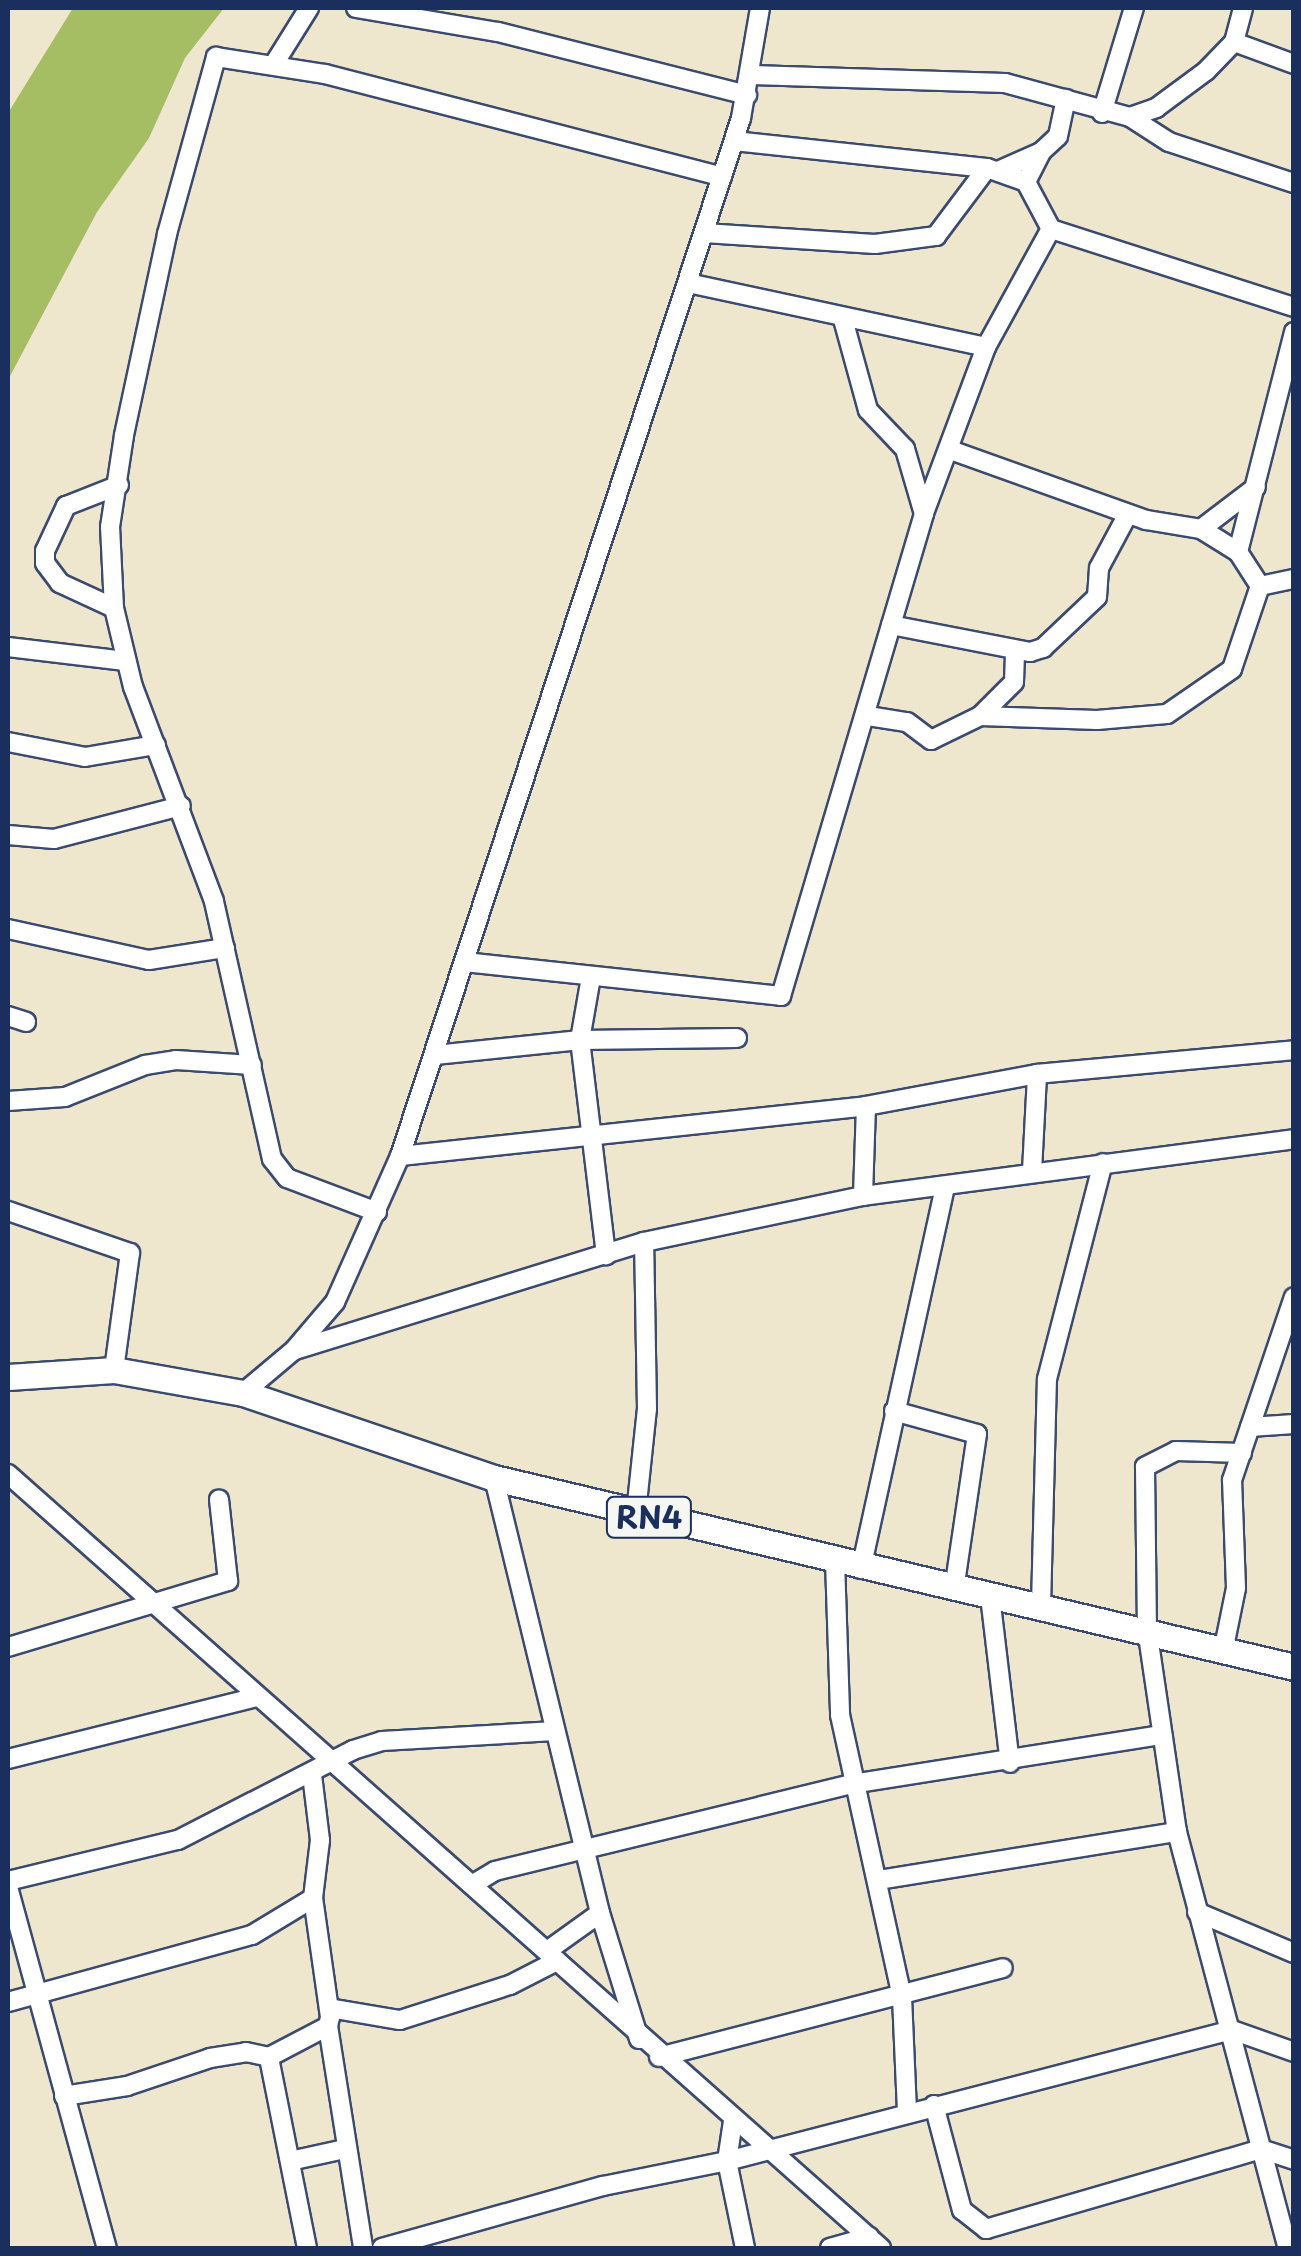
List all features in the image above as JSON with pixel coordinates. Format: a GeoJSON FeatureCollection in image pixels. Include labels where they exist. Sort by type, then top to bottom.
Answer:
{"type":"FeatureCollection","features":[{"type":"Feature","properties":{"kind":"highway","name":"RN4"},"geometry":{"type":"LineString","coordinates":[[8,1377],[114,1370],[242,1393],[494,1478],[861,1569],[1147,1629],[1294,1667]]}},
{"type":"Feature","properties":{"kind":"street"},"geometry":{"type":"LineString","coordinates":[[274,64],[309,8]]}},
{"type":"Feature","properties":{"kind":"street"},"geometry":{"type":"LineString","coordinates":[[356,8],[498,32],[747,95]]}},
{"type":"Feature","properties":{"kind":"street"},"geometry":{"type":"LineString","coordinates":[[242,1393],[294,1350],[335,1302],[400,1156],[734,141],[752,75],[760,8]]}},
{"type":"Feature","properties":{"kind":"street"},"geometry":{"type":"LineString","coordinates":[[1102,113],[1134,8]]}},
{"type":"Feature","properties":{"kind":"street"},"geometry":{"type":"LineString","coordinates":[[752,75],[1006,84],[1072,100],[1102,113],[1130,117],[1156,108],[1234,42],[1244,8]]}},
{"type":"Feature","properties":{"kind":"street"},"geometry":{"type":"LineString","coordinates":[[1234,42],[1294,64]]}},
{"type":"Feature","properties":{"kind":"street"},"geometry":{"type":"LineString","coordinates":[[378,1212],[287,1178],[272,1159],[225,948],[181,806],[125,661],[114,608],[110,528],[155,282],[216,56],[274,64],[722,177]]}},
{"type":"Feature","properties":{"kind":"street"},"geometry":{"type":"LineString","coordinates":[[1072,100],[1108,87]]}},
{"type":"Feature","properties":{"kind":"street"},"geometry":{"type":"LineString","coordinates":[[1026,182],[1041,152],[1063,130],[1072,100]]}},
{"type":"Feature","properties":{"kind":"street"},"geometry":{"type":"LineString","coordinates":[[1154,135],[1156,108]]}},
{"type":"Feature","properties":{"kind":"street"},"geometry":{"type":"LineString","coordinates":[[1130,117],[1154,135],[1294,183]]}},
{"type":"Feature","properties":{"kind":"street"},"geometry":{"type":"LineString","coordinates":[[734,141],[993,169],[1026,182],[1051,229],[1294,307]]}},
{"type":"Feature","properties":{"kind":"street"},"geometry":{"type":"LineString","coordinates":[[704,233],[875,244],[936,236],[993,169],[1041,152]]}},
{"type":"Feature","properties":{"kind":"street"},"geometry":{"type":"LineString","coordinates":[[464,962],[777,1000],[868,716],[924,514],[986,347],[1051,229]]}},
{"type":"Feature","properties":{"kind":"street"},"geometry":{"type":"LineString","coordinates":[[688,283],[843,320],[986,347]]}},
{"type":"Feature","properties":{"kind":"street"},"geometry":{"type":"LineString","coordinates":[[843,320],[868,410],[905,449],[924,514]]}},
{"type":"Feature","properties":{"kind":"street"},"geometry":{"type":"LineString","coordinates":[[1238,552],[1294,332]]}},
{"type":"Feature","properties":{"kind":"street"},"geometry":{"type":"LineString","coordinates":[[950,450],[1128,514],[1201,528],[1238,552],[1260,586]]}},
{"type":"Feature","properties":{"kind":"street"},"geometry":{"type":"LineString","coordinates":[[114,608],[72,592],[44,563],[50,532],[66,506],[119,485]]}},
{"type":"Feature","properties":{"kind":"street"},"geometry":{"type":"LineString","coordinates":[[1201,528],[1256,487]]}},
{"type":"Feature","properties":{"kind":"street"},"geometry":{"type":"LineString","coordinates":[[891,626],[1015,650],[1043,648],[1082,617],[1101,586],[1098,568],[1128,514]]}},
{"type":"Feature","properties":{"kind":"street"},"geometry":{"type":"LineString","coordinates":[[1260,586],[1294,579]]}},
{"type":"Feature","properties":{"kind":"street"},"geometry":{"type":"LineString","coordinates":[[980,716],[1097,720],[1166,714],[1232,669],[1260,586]]}},
{"type":"Feature","properties":{"kind":"street"},"geometry":{"type":"LineString","coordinates":[[8,647],[125,661]]}},
{"type":"Feature","properties":{"kind":"street"},"geometry":{"type":"LineString","coordinates":[[868,716],[907,722],[931,740],[980,716],[1014,682],[1015,650]]}},
{"type":"Feature","properties":{"kind":"street"},"geometry":{"type":"LineString","coordinates":[[8,742],[85,756],[156,745]]}},
{"type":"Feature","properties":{"kind":"street"},"geometry":{"type":"LineString","coordinates":[[8,835],[54,839],[181,806]]}},
{"type":"Feature","properties":{"kind":"street"},"geometry":{"type":"LineString","coordinates":[[8,928],[149,960],[225,948]]}},
{"type":"Feature","properties":{"kind":"street"},"geometry":{"type":"LineString","coordinates":[[591,976],[580,1040],[606,1254]]}},
{"type":"Feature","properties":{"kind":"street"},"geometry":{"type":"LineString","coordinates":[[435,1055],[580,1040],[736,1038]]}},
{"type":"Feature","properties":{"kind":"street"},"geometry":{"type":"LineString","coordinates":[[400,1156],[866,1106],[1037,1074],[1294,1050]]}},
{"type":"Feature","properties":{"kind":"street"},"geometry":{"type":"LineString","coordinates":[[8,1101],[65,1098],[145,1065],[176,1060],[252,1065]]}},
{"type":"Feature","properties":{"kind":"street"},"geometry":{"type":"LineString","coordinates":[[1032,1170],[1037,1074]]}},
{"type":"Feature","properties":{"kind":"street"},"geometry":{"type":"LineString","coordinates":[[863,1196],[866,1106]]}},
{"type":"Feature","properties":{"kind":"street"},"geometry":{"type":"LineString","coordinates":[[294,1350],[644,1242],[863,1196],[1032,1170],[1294,1139]]}},
{"type":"Feature","properties":{"kind":"street"},"geometry":{"type":"LineString","coordinates":[[1040,1606],[1047,1379],[1103,1163]]}},
{"type":"Feature","properties":{"kind":"street"},"geometry":{"type":"LineString","coordinates":[[861,1569],[945,1186]]}},
{"type":"Feature","properties":{"kind":"street"},"geometry":{"type":"LineString","coordinates":[[8,1211],[130,1254],[114,1370]]}},
{"type":"Feature","properties":{"kind":"street"},"geometry":{"type":"LineString","coordinates":[[636,1513],[647,1409],[644,1242]]}},
{"type":"Feature","properties":{"kind":"street"},"geometry":{"type":"LineString","coordinates":[[1224,1647],[1236,1588],[1231,1490],[1294,1297]]}},
{"type":"Feature","properties":{"kind":"street"},"geometry":{"type":"LineString","coordinates":[[894,1411],[976,1434],[954,1589]]}},
{"type":"Feature","properties":{"kind":"street"},"geometry":{"type":"LineString","coordinates":[[1250,1427],[1294,1424]]}},
{"type":"Feature","properties":{"kind":"street"},"geometry":{"type":"LineString","coordinates":[[1242,1453],[1176,1451],[1145,1467],[1147,1629],[1176,1832],[1261,2149],[1290,2240]]}},
{"type":"Feature","properties":{"kind":"street"},"geometry":{"type":"LineString","coordinates":[[8,1474],[256,1697],[336,1759],[475,1883],[659,2057],[875,2243]]}},
{"type":"Feature","properties":{"kind":"street"},"geometry":{"type":"LineString","coordinates":[[494,1478],[555,1731],[588,1848],[600,1913],[639,2039]]}},
{"type":"Feature","properties":{"kind":"street"},"geometry":{"type":"LineString","coordinates":[[8,1647],[229,1580],[219,1499]]}},
{"type":"Feature","properties":{"kind":"street"},"geometry":{"type":"LineString","coordinates":[[835,1561],[840,1715],[852,1784],[879,1880],[902,1997],[907,2110]]}},
{"type":"Feature","properties":{"kind":"street"},"geometry":{"type":"LineString","coordinates":[[990,1596],[1010,1762]]}},
{"type":"Feature","properties":{"kind":"street"},"geometry":{"type":"LineString","coordinates":[[8,1759],[256,1697]]}},
{"type":"Feature","properties":{"kind":"street"},"geometry":{"type":"LineString","coordinates":[[108,2248],[8,1884],[178,1840],[312,1776],[336,1759],[382,1741],[426,1735],[555,1731]]}},
{"type":"Feature","properties":{"kind":"street"},"geometry":{"type":"LineString","coordinates":[[475,1883],[495,1871],[852,1784],[1010,1762],[1162,1734]]}},
{"type":"Feature","properties":{"kind":"street"},"geometry":{"type":"LineString","coordinates":[[312,1776],[320,1840],[313,1898],[345,2149],[363,2248]]}},
{"type":"Feature","properties":{"kind":"street"},"geometry":{"type":"LineString","coordinates":[[879,1880],[1176,1832]]}},
{"type":"Feature","properties":{"kind":"street"},"geometry":{"type":"LineString","coordinates":[[8,2002],[252,1935],[313,1898]]}},
{"type":"Feature","properties":{"kind":"street"},"geometry":{"type":"LineString","coordinates":[[1197,1912],[1294,1953]]}},
{"type":"Feature","properties":{"kind":"street"},"geometry":{"type":"LineString","coordinates":[[64,2096],[127,2086],[210,2058],[246,2052],[269,2057],[328,2017],[400,2020],[510,1985],[552,1956],[600,1913]]}},
{"type":"Feature","properties":{"kind":"street"},"geometry":{"type":"LineString","coordinates":[[659,2057],[1003,1968]]}},
{"type":"Feature","properties":{"kind":"street"},"geometry":{"type":"LineString","coordinates":[[382,2248],[602,2186],[727,2161],[907,2110],[1232,2030],[1294,2052]]}},
{"type":"Feature","properties":{"kind":"street"},"geometry":{"type":"LineString","coordinates":[[269,2057],[307,2248]]}},
{"type":"Feature","properties":{"kind":"street"},"geometry":{"type":"LineString","coordinates":[[934,2105],[962,2210],[970,2223],[986,2229],[1261,2149],[1294,2160]]}},
{"type":"Feature","properties":{"kind":"street"},"geometry":{"type":"LineString","coordinates":[[732,2121],[727,2161],[746,2248]]}},
{"type":"Feature","properties":{"kind":"street"},"geometry":{"type":"LineString","coordinates":[[290,2161],[345,2149]]}},
{"type":"Feature","properties":{"kind":"street"},"geometry":{"type":"LineString","coordinates":[[830,2248],[875,2243]]}},
{"type":"Feature","properties":{"kind":"green space"},"geometry":{"type":"Polygon","coordinates":[[[73,8],[224,8],[185,58],[149,138],[97,212],[8,380],[8,113],[73,8]]]}}]}
